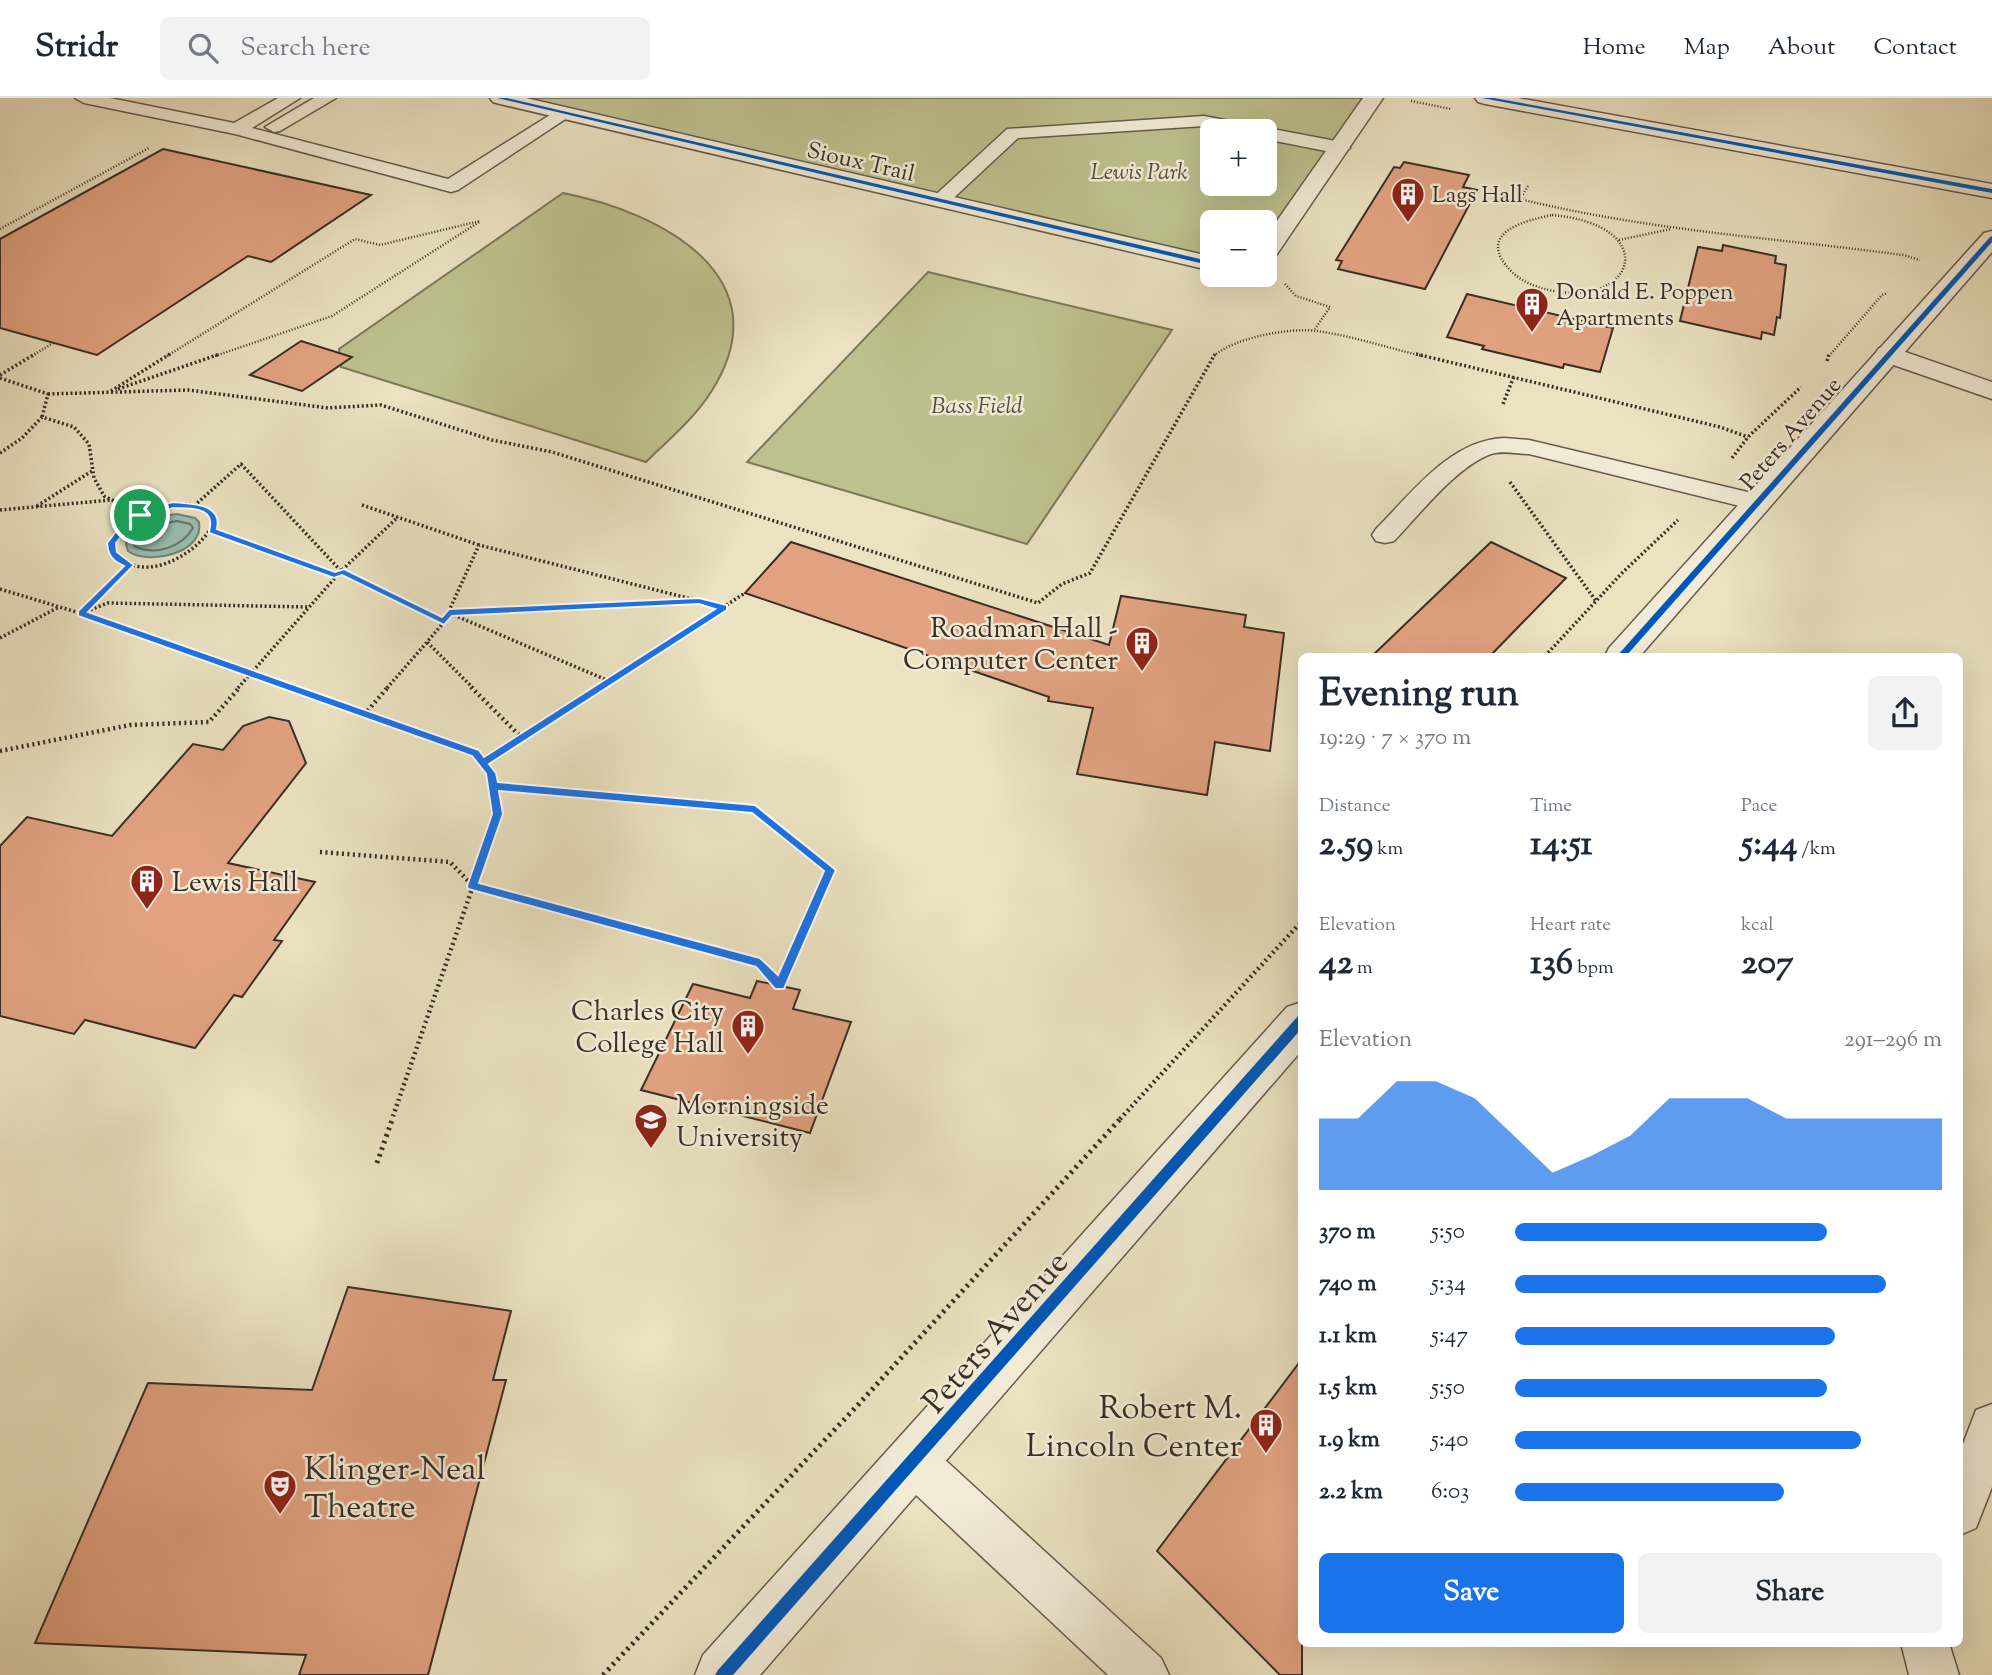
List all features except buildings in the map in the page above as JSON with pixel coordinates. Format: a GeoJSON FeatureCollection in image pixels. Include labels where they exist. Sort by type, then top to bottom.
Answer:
{"type":"FeatureCollection","features":[{"type":"Feature","properties":{"kind":"street","name":"Sioux Trail"},"geometry":{"type":"LineString","coordinates":[[500,98],[1200,261]]}},
{"type":"Feature","properties":{"kind":"street"},"geometry":{"type":"LineString","coordinates":[[1277,237],[1373,98]]}},
{"type":"Feature","properties":{"kind":"street"},"geometry":{"type":"LineString","coordinates":[[1485,98],[1992,191]]}},
{"type":"Feature","properties":{"kind":"street","name":"Peters Avenue"},"geometry":{"type":"LineString","coordinates":[[1624,653],[1992,238]]}},
{"type":"Feature","properties":{"kind":"street"},"geometry":{"type":"LineString","coordinates":[[1888,354],[1992,391]]}},
{"type":"Feature","properties":{"kind":"street","name":"Peters Avenue"},"geometry":{"type":"LineString","coordinates":[[723,1675],[1298,1025]]}},
{"type":"Feature","properties":{"kind":"lane"},"geometry":{"type":"LineString","coordinates":[[84,98],[237,130],[451,186],[564,114]]}},
{"type":"Feature","properties":{"kind":"lane"},"geometry":{"type":"LineString","coordinates":[[237,130],[291,98]]}},
{"type":"Feature","properties":{"kind":"lane"},"geometry":{"type":"LineString","coordinates":[[258,136],[327,98]]}},
{"type":"Feature","properties":{"kind":"lane"},"geometry":{"type":"LineString","coordinates":[[939,201],[1013,133],[1200,121]]}},
{"type":"Feature","properties":{"kind":"lane"},"geometry":{"type":"LineString","coordinates":[[1277,135],[1341,148]]}},
{"type":"Feature","properties":{"kind":"lane"},"geometry":{"type":"LineString","coordinates":[[1385,535],[1457,466],[1480,450],[1502,445],[1529,447],[1756,502]]}},
{"type":"Feature","properties":{"kind":"lane"},"geometry":{"type":"LineString","coordinates":[[1963,1504],[1992,1426]]}},
{"type":"Feature","properties":{"kind":"lane"},"geometry":{"type":"LineString","coordinates":[[914,1462],[1144,1675]]}},
{"type":"Feature","properties":{"kind":"lane"},"geometry":{"type":"LineString","coordinates":[[1927,1647],[1934,1675]]}},
{"type":"Feature","properties":{"kind":"path"},"geometry":{"type":"LineString","coordinates":[[0,229],[153,146]]}},
{"type":"Feature","properties":{"kind":"path"},"geometry":{"type":"LineString","coordinates":[[1528,186],[1520,199],[1575,215],[1600,225],[1619,240],[1625,250],[1625,265],[1614,280],[1594,290],[1577,293],[1548,291],[1522,281],[1505,269],[1497,254],[1503,233],[1511,226],[1537,216],[1575,215],[1675,228],[1778,237],[1921,260],[1914,268]]}},
{"type":"Feature","properties":{"kind":"path"},"geometry":{"type":"LineString","coordinates":[[480,221],[332,316],[111,392],[355,239],[380,245],[480,221]]}},
{"type":"Feature","properties":{"kind":"path"},"geometry":{"type":"LineString","coordinates":[[1619,240],[1675,228]]}},
{"type":"Feature","properties":{"kind":"path"},"geometry":{"type":"LineString","coordinates":[[1282,281],[1296,296],[1330,307],[1315,330]]}},
{"type":"Feature","properties":{"kind":"path"},"geometry":{"type":"LineString","coordinates":[[1826,362],[1830,352],[1882,295],[1892,292]]}},
{"type":"Feature","properties":{"kind":"path"},"geometry":{"type":"LineString","coordinates":[[0,376],[48,394],[188,390],[328,408],[381,405],[492,440],[552,452],[1038,603],[1070,578],[1090,573],[1214,354],[1256,339],[1315,330],[1514,376],[1720,427],[1748,437]]}},
{"type":"Feature","properties":{"kind":"path"},"geometry":{"type":"LineString","coordinates":[[0,376],[53,343]]}},
{"type":"Feature","properties":{"kind":"path"},"geometry":{"type":"LineString","coordinates":[[1503,404],[1514,376]]}},
{"type":"Feature","properties":{"kind":"path"},"geometry":{"type":"LineString","coordinates":[[1548,653],[1595,601],[1708,489],[1748,437],[1807,381]]}},
{"type":"Feature","properties":{"kind":"path"},"geometry":{"type":"LineString","coordinates":[[0,453],[22,438],[43,417],[48,394]]}},
{"type":"Feature","properties":{"kind":"path"},"geometry":{"type":"LineString","coordinates":[[43,417],[74,427],[89,444],[92,471],[104,496],[140,515]]}},
{"type":"Feature","properties":{"kind":"path"},"geometry":{"type":"LineString","coordinates":[[194,506],[241,464],[341,571],[444,622]]}},
{"type":"Feature","properties":{"kind":"path"},"geometry":{"type":"LineString","coordinates":[[36,507],[92,471]]}},
{"type":"Feature","properties":{"kind":"path"},"geometry":{"type":"LineString","coordinates":[[1509,481],[1595,601]]}},
{"type":"Feature","properties":{"kind":"path"},"geometry":{"type":"LineString","coordinates":[[0,510],[112,500]]}},
{"type":"Feature","properties":{"kind":"path"},"geometry":{"type":"LineString","coordinates":[[173,505],[194,506],[211,513],[215,521],[213,531],[206,541],[179,559],[145,566],[130,565],[118,560],[112,553],[111,543],[126,523],[140,515],[173,505]]}},
{"type":"Feature","properties":{"kind":"path"},"geometry":{"type":"LineString","coordinates":[[362,505],[479,545],[723,607]]}},
{"type":"Feature","properties":{"kind":"path"},"geometry":{"type":"LineString","coordinates":[[0,751],[73,735],[172,720],[209,722],[341,571],[398,517]]}},
{"type":"Feature","properties":{"kind":"path"},"geometry":{"type":"LineString","coordinates":[[213,531],[337,576]]}},
{"type":"Feature","properties":{"kind":"path"},"geometry":{"type":"LineString","coordinates":[[364,715],[444,622],[479,545]]}},
{"type":"Feature","properties":{"kind":"path"},"geometry":{"type":"LineString","coordinates":[[82,613],[130,565]]}},
{"type":"Feature","properties":{"kind":"path"},"geometry":{"type":"LineString","coordinates":[[0,589],[82,613],[476,753],[491,773],[498,814],[377,1163]]}},
{"type":"Feature","properties":{"kind":"path"},"geometry":{"type":"LineString","coordinates":[[483,763],[745,593]]}},
{"type":"Feature","properties":{"kind":"path"},"geometry":{"type":"LineString","coordinates":[[449,613],[699,601]]}},
{"type":"Feature","properties":{"kind":"path"},"geometry":{"type":"LineString","coordinates":[[82,613],[108,603],[309,607]]}},
{"type":"Feature","properties":{"kind":"path"},"geometry":{"type":"LineString","coordinates":[[0,638],[59,607]]}},
{"type":"Feature","properties":{"kind":"path"},"geometry":{"type":"LineString","coordinates":[[449,613],[609,681]]}},
{"type":"Feature","properties":{"kind":"path"},"geometry":{"type":"LineString","coordinates":[[427,642],[522,738]]}},
{"type":"Feature","properties":{"kind":"path"},"geometry":{"type":"LineString","coordinates":[[320,852],[450,862],[472,886],[760,963],[779,986],[830,870],[755,809],[493,786]]}},
{"type":"Feature","properties":{"kind":"path"},"geometry":{"type":"LineString","coordinates":[[603,1675],[856,1408],[1298,925]]}},
{"type":"Feature","properties":{"kind":"green space","name":"Lewis Park"},"geometry":{"type":"Polygon","coordinates":[[[499,98],[1372,98],[1277,237],[1277,210],[1200,210],[1200,261],[499,98]]]}},
{"type":"Feature","properties":{"kind":"green space"},"geometry":{"type":"Polygon","coordinates":[[[563,193],[600,202],[637,216],[672,234],[701,256],[722,283],[733,315],[730,351],[711,392],[689,420],[646,462],[341,367],[339,349],[563,193]]]}},
{"type":"Feature","properties":{"kind":"green space","name":"Bass Field"},"geometry":{"type":"Polygon","coordinates":[[[928,272],[1172,330],[1027,544],[747,462],[928,272]]]}},
{"type":"Feature","properties":{"kind":"water"},"geometry":{"type":"Polygon","coordinates":[[[177,514],[195,518],[199,522],[198,533],[193,542],[184,549],[161,557],[137,555],[128,551],[126,544],[129,536],[139,525],[161,516],[177,514]]]}},
{"type":"Feature","properties":{"kind":"cycle path"},"geometry":{"type":"LineString","coordinates":[[500,98],[1200,261]]}},
{"type":"Feature","properties":{"kind":"cycle path"},"geometry":{"type":"LineString","coordinates":[[1485,98],[1992,191]]}},
{"type":"Feature","properties":{"kind":"cycle path"},"geometry":{"type":"LineString","coordinates":[[1624,653],[1992,238]]}},
{"type":"Feature","properties":{"kind":"cycle path"},"geometry":{"type":"LineString","coordinates":[[723,1675],[1298,1025]]}},
{"type":"Feature","properties":{"kind":"place","name":"Lags Hall"},"geometry":{"type":"Point","coordinates":[1408,224]}},
{"type":"Feature","properties":{"kind":"place","name":"Donald E. Poppen Apartments"},"geometry":{"type":"Point","coordinates":[1532,334]}},
{"type":"Feature","properties":{"kind":"place","name":"Roadman Hall - Computer Center"},"geometry":{"type":"Point","coordinates":[1142,673]}},
{"type":"Feature","properties":{"kind":"place","name":"Lewis Hall"},"geometry":{"type":"Point","coordinates":[147,911]}},
{"type":"Feature","properties":{"kind":"place","name":"Charles City College Hall"},"geometry":{"type":"Point","coordinates":[748,1056]}},
{"type":"Feature","properties":{"kind":"place","name":"Morningside University"},"geometry":{"type":"Point","coordinates":[651,1150]}},
{"type":"Feature","properties":{"kind":"place","name":"Robert M. Lincoln Center"},"geometry":{"type":"Point","coordinates":[1266,1455]}},
{"type":"Feature","properties":{"kind":"place","name":"Klinger-Neal Theatre"},"geometry":{"type":"Point","coordinates":[280,1516]}},
{"type":"Feature","properties":{"kind":"route"},"geometry":{"type":"LineString","coordinates":[[140,515],[126,523],[111,543],[112,553],[118,560],[130,565],[82,613],[476,753],[483,763],[491,773],[493,786],[498,814],[472,886],[760,963],[779,986],[830,870],[755,809],[493,786],[491,773],[483,763],[723,607],[699,601],[449,613],[444,622],[341,571],[337,576],[213,531],[215,521],[211,513],[202,507],[173,505],[140,515]]}}]}
